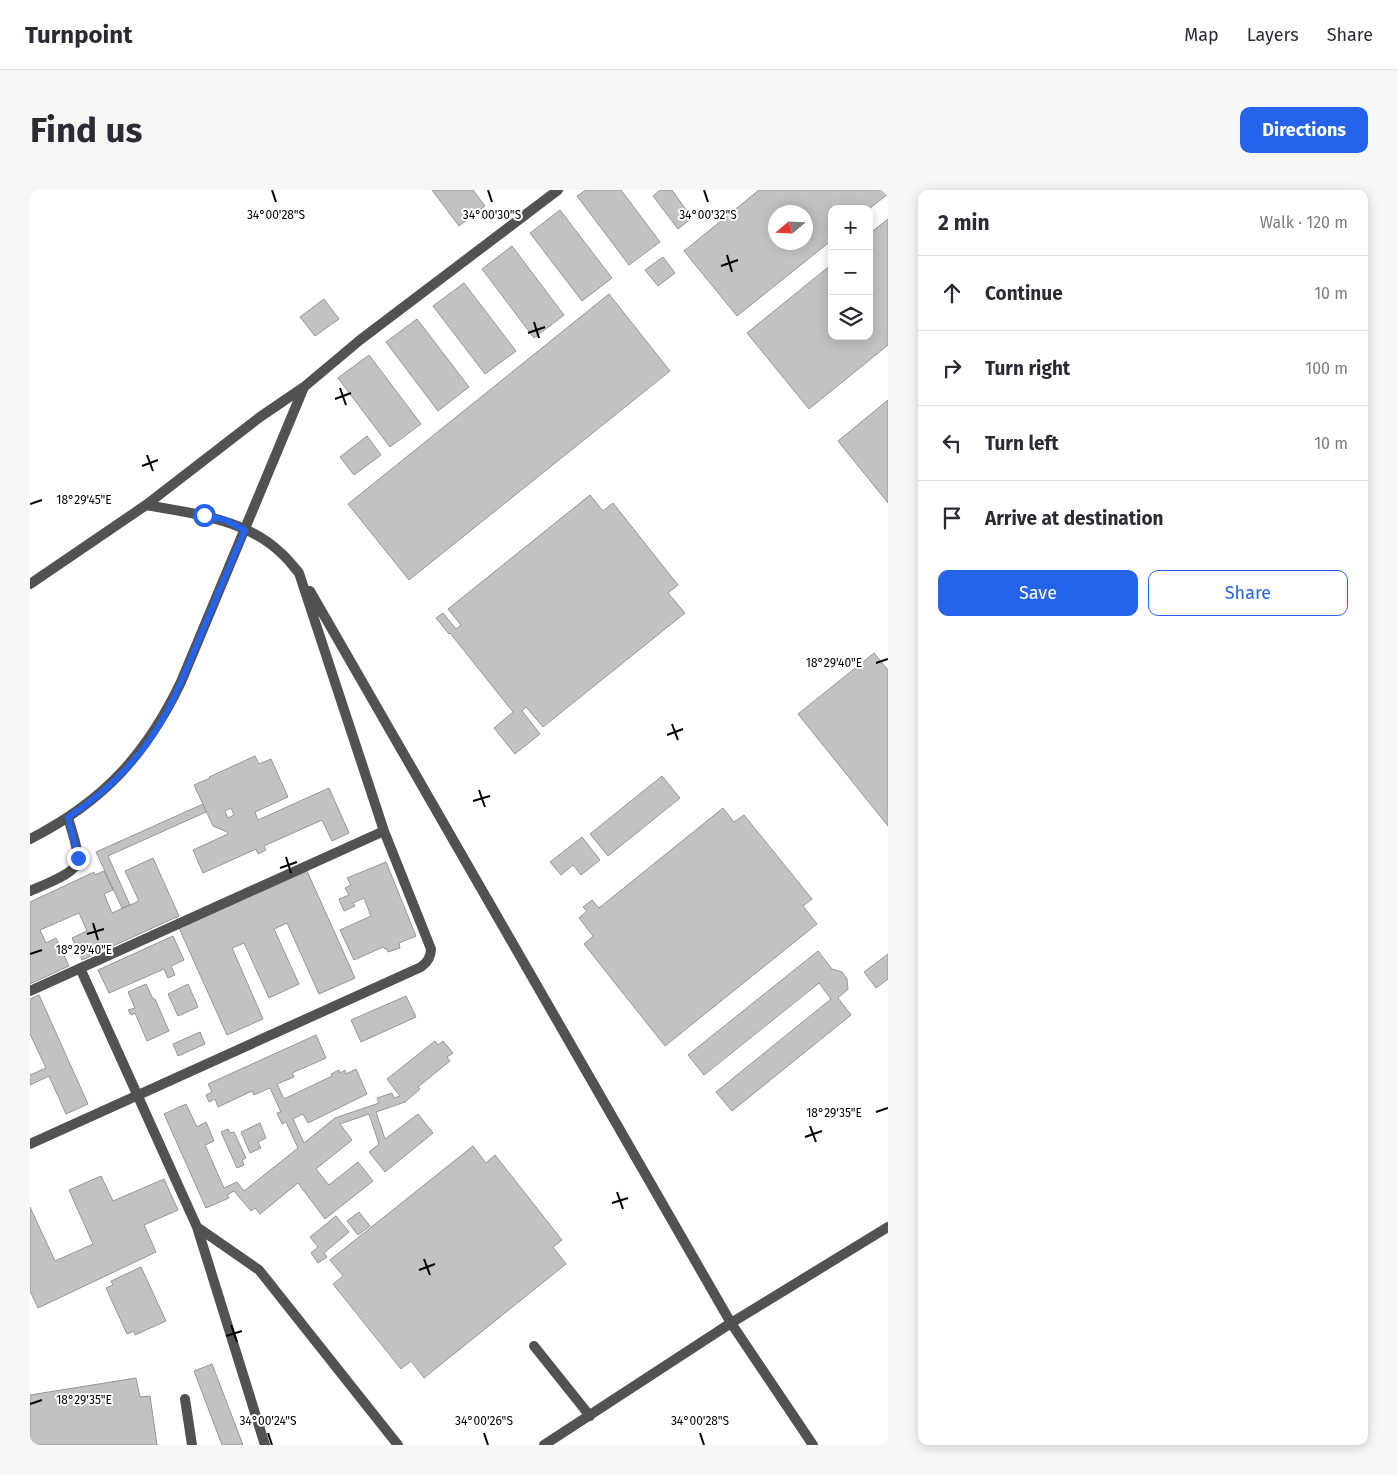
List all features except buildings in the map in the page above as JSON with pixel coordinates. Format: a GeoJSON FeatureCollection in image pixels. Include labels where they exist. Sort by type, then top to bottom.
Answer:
{"type":"FeatureCollection","features":[{"type":"Feature","properties":{"kind":"lane"},"geometry":{"type":"LineString","coordinates":[[30,584],[146,505],[260,417],[304,387],[360,340],[558,190]]}},
{"type":"Feature","properties":{"kind":"lane"},"geometry":{"type":"LineString","coordinates":[[30,839],[68,817],[107,788],[150,739],[167,711],[181,682],[304,387]]}},
{"type":"Feature","properties":{"kind":"lane"},"geometry":{"type":"LineString","coordinates":[[146,505],[225,520],[260,538],[281,552],[299,573],[732,1323],[813,1445]]}},
{"type":"Feature","properties":{"kind":"lane"},"geometry":{"type":"LineString","coordinates":[[30,1144],[425,964],[431,955],[384,831],[299,573]]}},
{"type":"Feature","properties":{"kind":"lane"},"geometry":{"type":"LineString","coordinates":[[30,890],[71,872],[76,866],[78,858],[68,817]]}},
{"type":"Feature","properties":{"kind":"lane"},"geometry":{"type":"LineString","coordinates":[[30,991],[384,831]]}},
{"type":"Feature","properties":{"kind":"lane"},"geometry":{"type":"LineString","coordinates":[[80,968],[196,1227],[265,1445]]}},
{"type":"Feature","properties":{"kind":"lane"},"geometry":{"type":"LineString","coordinates":[[196,1227],[259,1270],[398,1445]]}},
{"type":"Feature","properties":{"kind":"lane"},"geometry":{"type":"LineString","coordinates":[[544,1445],[732,1323],[888,1227]]}},
{"type":"Feature","properties":{"kind":"lane"},"geometry":{"type":"LineString","coordinates":[[534,1346],[590,1416]]}},
{"type":"Feature","properties":{"kind":"lane"},"geometry":{"type":"LineString","coordinates":[[185,1399],[192,1445]]}},
{"type":"Feature","properties":{"kind":"route"},"geometry":{"type":"LineString","coordinates":[[78,858],[68,817],[107,788],[150,739],[167,711],[181,682],[245,530],[225,520],[204,515]]}}]}
